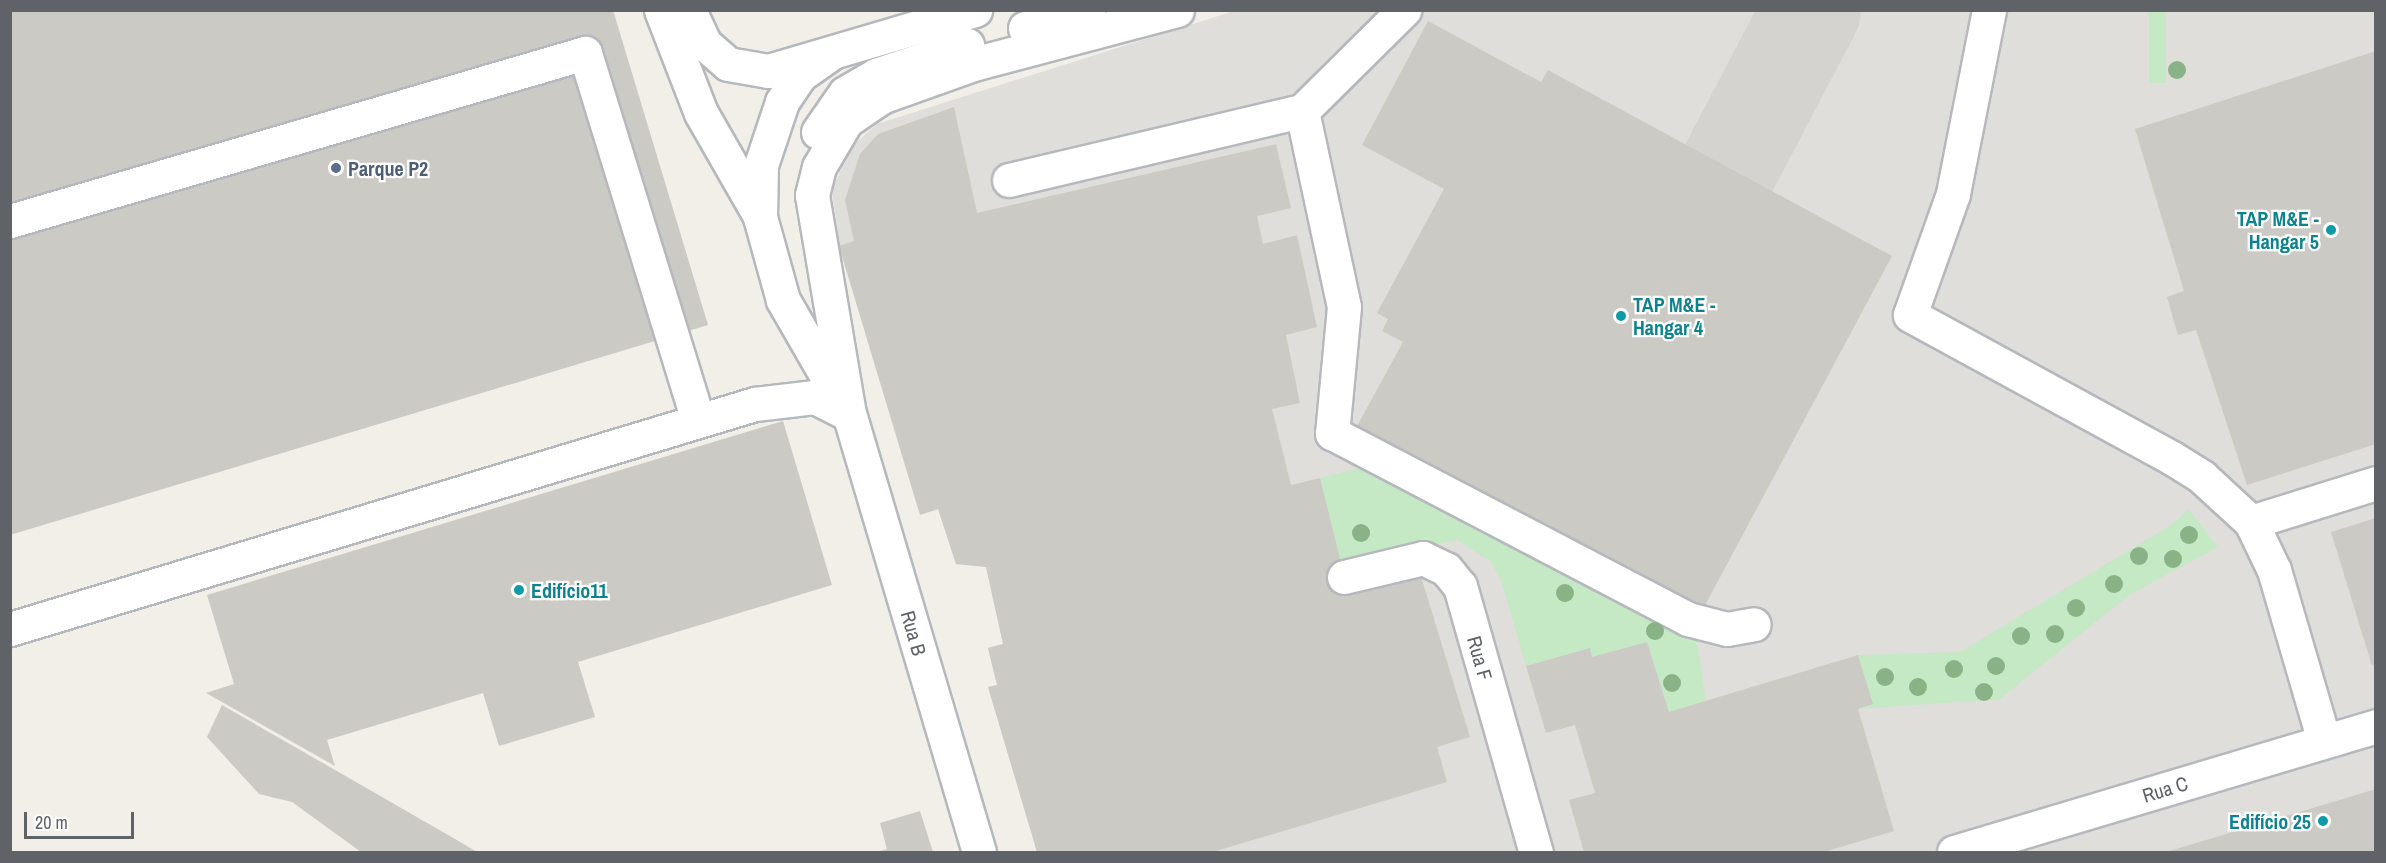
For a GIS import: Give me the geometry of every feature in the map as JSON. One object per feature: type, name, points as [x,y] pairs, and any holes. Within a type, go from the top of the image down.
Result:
[{"type":"street","points":[[661,10],[702,113],[760,217],[783,300],[849,414]]},
{"type":"street","points":[[689,10],[705,44],[737,66],[768,71],[975,10]]},
{"type":"street","points":[[849,414],[812,195],[809,159],[815,136],[845,93],[910,61],[1088,10]]},
{"type":"street","points":[[812,195],[831,141],[846,121],[881,98],[973,64],[1177,10]]},
{"type":"street","points":[[1009,180],[1302,111],[1404,10]]},
{"type":"street","points":[[1989,10],[1953,194],[1910,315],[2172,458],[2202,477],[2251,522],[2274,570],[2324,741]]},
{"type":"street","points":[[10,221],[585,53],[698,420]]},
{"type":"street","points":[[760,217],[761,165],[782,102],[800,75],[830,54]]},
{"type":"street","points":[[1302,111],[1344,307],[1332,433],[1701,625],[1727,629],[1754,624]]},
{"type":"street","points":[[10,629],[698,420],[787,397],[830,401],[849,414]]},
{"type":"street","name":"Rua B","points":[[849,414],[979,852]]},
{"type":"street","points":[[2251,522],[2376,483]]},
{"type":"street","name":"Rua F","points":[[1344,577],[1424,558],[1446,569],[1460,586],[1536,852]]},
{"type":"street","name":"Rua C","points":[[1968,850],[2376,726]]},
{"type":"shaded area","points":[[1234,11],[2375,11],[2375,852],[1037,852],[988,687],[997,685],[988,648],[1003,644],[986,567],[956,564],[938,509],[920,515],[839,246],[832,190],[852,146],[877,124]]},
{"type":"green space","points":[[2149,11],[2166,11],[2166,83],[2149,83]]},
{"type":"green space","points":[[1388,461],[1696,636],[1706,701],[1669,712],[1647,642],[1592,657],[1589,648],[1526,666],[1502,583],[1490,561],[1457,540],[1341,565],[1320,478]]},
{"type":"green space","points":[[2189,509],[2218,547],[2129,595],[2000,699],[1858,709],[1872,704],[1858,655],[1960,652],[2171,525]]},
{"type":"building","name":"Parque P2","points":[[10,10],[613,10],[708,325],[10,535]]},
{"type":"building","name":"TAP M&E - Hangar 4","points":[[1428,21],[1541,82],[1548,70],[1892,256],[1702,611],[1357,426],[1403,342],[1382,331],[1388,319],[1377,313],[1444,189],[1362,145]]},
{"type":"building","points":[[2376,51],[2376,444],[2247,485],[2196,330],[2178,335],[2167,297],[2184,291],[2135,129]]},
{"type":"building","points":[[954,107],[977,213],[1276,144],[1291,208],[1257,216],[1263,244],[1297,235],[1317,327],[1286,335],[1300,403],[1272,409],[1291,485],[1320,478],[1349,595],[1420,573],[1470,737],[1437,747],[1447,782],[1213,852],[1037,852],[988,687],[997,685],[988,648],[1003,644],[986,567],[956,564],[938,509],[920,515],[839,246],[854,241],[845,200],[860,154],[878,134]]},
{"type":"building","name":"Edifício11","points":[[783,421],[832,585],[578,662],[595,717],[499,746],[483,693],[327,740],[335,766],[206,693],[234,684],[207,595]]},
{"type":"building","points":[[2376,518],[2376,664],[2372,666],[2331,532]]},
{"type":"building","points":[[1647,642],[1669,712],[1858,655],[1873,704],[1858,709],[1894,831],[1824,852],[1584,852],[1569,800],[1595,793],[1575,725],[1546,733],[1526,666],[1590,648],[1592,657]]},
{"type":"building","points":[[222,705],[477,852],[361,852],[292,802],[259,794],[207,737]]},
{"type":"building","name":"Edifício 25","points":[[2376,789],[2376,852],[2166,852]]},
{"type":"building","points":[[920,811],[933,852],[877,852],[887,849],[880,823]]},
{"type":"taxiway","points":[[1728,168],[1811,10]]},
{"type":"place","name":"Parque P2","points":[[336,168]]},
{"type":"place","name":"TAP M&E - Hangar 5","points":[[2331,230]]},
{"type":"place","name":"TAP M&E - Hangar 4","points":[[1621,316]]},
{"type":"place","name":"Edifício11","points":[[519,590]]},
{"type":"place","name":"Edifício 25","points":[[2323,821]]}]
